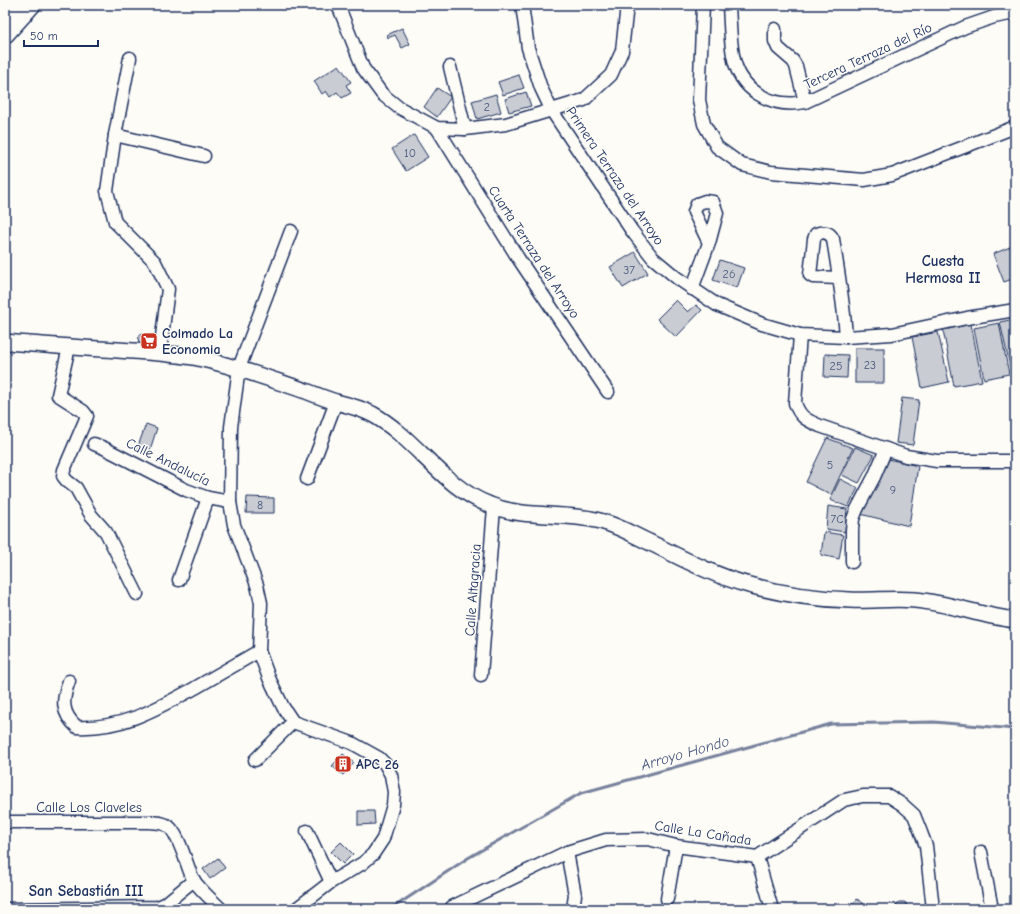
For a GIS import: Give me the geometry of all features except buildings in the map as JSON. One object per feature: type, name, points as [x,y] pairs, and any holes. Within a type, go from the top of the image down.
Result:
[{"type":"main road","points":[[5,16],[14,5]]},
{"type":"main road","points":[[5,36],[33,5]]},
{"type":"main road","points":[[5,342],[160,352],[196,358],[239,368],[336,402],[355,407],[381,420],[414,447],[444,476],[465,493],[494,507],[511,512],[597,520],[623,530],[696,566],[725,578],[772,590],[811,597],[848,600],[910,599],[1015,620]]},
{"type":"street","name":"Primera Terraza del Arroyo","points":[[338,5],[363,68],[382,94],[398,107],[437,128],[465,129],[506,124],[552,111]]},
{"type":"street","name":"Primera Terraza del Arroyo","points":[[522,5],[522,14],[528,48],[541,88],[552,111],[632,231],[653,258],[692,289],[717,305],[762,324],[800,335],[846,337],[892,334],[967,318],[1015,310]]},
{"type":"street","points":[[552,111],[584,100],[611,75],[622,51],[627,5]]},
{"type":"street","points":[[703,5],[699,100],[704,124],[717,147],[742,165],[771,172],[864,180],[892,175],[1015,127]]},
{"type":"street","name":"Tercera Terraza del Río","points":[[729,5],[733,55],[740,77],[755,93],[774,102],[797,103],[805,102],[965,27],[994,17],[1015,13]]},
{"type":"street","points":[[775,29],[778,48],[793,60],[796,66],[805,102]]},
{"type":"street","points":[[130,58],[106,191],[115,222],[155,262],[168,288],[160,352]]},
{"type":"street","points":[[450,67],[465,129]]},
{"type":"street","name":"Cuarta Terraza del Arroyo","points":[[437,128],[518,258],[608,392]]},
{"type":"street","points":[[115,135],[204,156]]},
{"type":"street","points":[[291,231],[239,368],[231,427],[230,502],[234,529],[257,585],[261,603],[260,651],[269,678],[283,707],[293,722],[352,743],[374,754],[385,764],[393,780],[394,800],[384,839],[379,847],[368,859],[331,882],[296,909]]},
{"type":"street","points":[[692,289],[709,243]]},
{"type":"street","points":[[839,278],[846,337]]},
{"type":"street","points":[[800,335],[795,403],[798,412],[808,420],[820,426],[906,456],[937,461],[1015,461]]},
{"type":"street","points":[[69,347],[58,395],[83,411],[87,416],[64,470],[63,476],[66,481],[76,488],[91,516],[106,532],[137,594]]},
{"type":"street","points":[[307,479],[336,402]]},
{"type":"street","name":"Calle Andalucía","points":[[94,444],[186,490],[208,498],[230,502]]},
{"type":"street","points":[[852,562],[852,530],[856,509],[874,477],[886,449]]},
{"type":"street","points":[[179,580],[208,498]]},
{"type":"street","name":"Calle Altagracia","points":[[481,675],[494,507]]},
{"type":"street","points":[[69,681],[64,696],[68,720],[77,727],[92,728],[133,719],[157,709],[260,651]]},
{"type":"street","points":[[255,760],[293,722]]},
{"type":"street","name":"Calle La Cañada","points":[[452,907],[567,852],[606,840],[648,839],[676,846],[757,857],[844,800],[863,796],[889,796],[903,805],[914,815],[920,830],[926,846],[933,909]]},
{"type":"street","name":"Calle Los Claveles","points":[[5,822],[162,823],[168,825],[172,829],[194,880]]},
{"type":"street","points":[[307,831],[331,882]]},
{"type":"street","points":[[667,898],[676,846]]},
{"type":"street","points":[[567,852],[575,895],[573,909]]},
{"type":"street","points":[[981,852],[992,909]]},
{"type":"street","points":[[757,857],[772,909]]},
{"type":"street","points":[[5,909],[158,907],[165,904],[194,880],[221,909]]},
{"type":"waterway","name":"Arroyo Hondo","points":[[391,909],[468,858],[581,793],[831,724],[934,722],[1015,729]]},
{"type":"place","name":"Colmado La Economia","points":[[149,341]]},
{"type":"place","name":"APC 26","points":[[343,764]]},
{"type":"district","name":"Cuesta Hermosa II","points":[[943,270]]},
{"type":"district","name":"San Sebastián III","points":[[86,891]]}]
